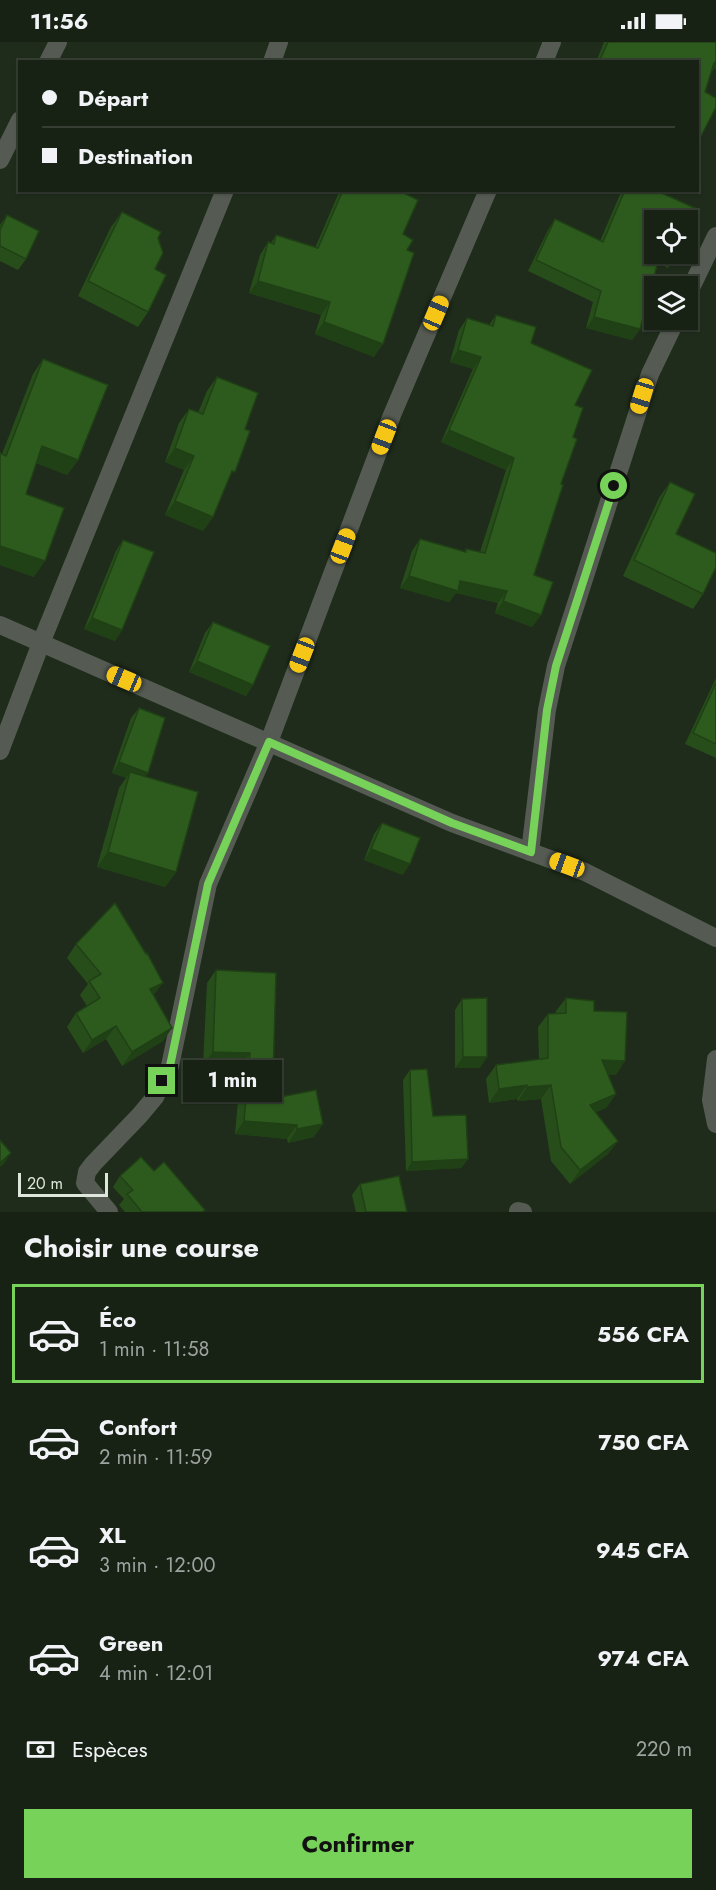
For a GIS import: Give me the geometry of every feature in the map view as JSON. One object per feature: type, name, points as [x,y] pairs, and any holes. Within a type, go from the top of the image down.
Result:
[{"type":"street","points":[[49,60],[58,42]]},
{"type":"street","points":[[273,60],[279,42]]},
{"type":"street","points":[[545,60],[552,42]]},
{"type":"street","points":[[0,159],[18,124]]},
{"type":"street","points":[[0,751],[41,643],[224,192]]},
{"type":"street","points":[[109,1212],[85,1184],[87,1172],[147,1106],[170,1066],[208,884],[269,742],[392,415],[488,192]]},
{"type":"street","points":[[697,276],[716,236]]},
{"type":"street","points":[[531,852],[547,710],[556,666],[650,374],[671,330]]},
{"type":"street","points":[[0,625],[452,823],[585,872],[716,938]]},
{"type":"street","points":[[716,1059],[711,1100],[716,1124]]},
{"type":"building","points":[[608,42],[716,42],[716,61],[705,92],[716,98],[716,107],[699,140],[699,60],[600,60]]},
{"type":"building","points":[[342,192],[402,192],[418,200],[403,234],[413,240],[407,250],[414,253],[383,344],[324,322],[330,302],[258,281],[268,242],[274,244],[276,235],[318,248]]},
{"type":"building","points":[[624,192],[659,192],[697,209],[644,210],[644,264],[657,264],[654,276],[644,276],[644,314],[640,329],[594,317],[601,291],[536,260],[555,219],[603,242]]},
{"type":"building","points":[[122,212],[161,232],[158,238],[163,253],[155,269],[166,275],[148,312],[88,281]]},
{"type":"building","points":[[7,215],[39,231],[26,259],[0,246],[0,230]]},
{"type":"building","points":[[496,315],[536,327],[531,343],[592,370],[575,405],[583,408],[573,437],[577,439],[534,575],[553,582],[541,615],[503,601],[507,591],[460,581],[458,591],[409,576],[420,539],[466,552],[466,549],[485,553],[514,458],[449,430],[481,357],[458,350],[467,318],[493,326]]},
{"type":"building","points":[[43,359],[108,385],[78,460],[42,446],[26,494],[64,508],[45,561],[0,546],[0,453],[6,456]]},
{"type":"building","points":[[217,377],[258,393],[245,429],[250,431],[235,472],[232,471],[213,517],[175,501],[194,456],[175,448],[189,409],[203,414]]},
{"type":"building","points":[[670,482],[695,494],[676,534],[716,553],[716,567],[703,594],[634,560]]},
{"type":"building","points":[[123,540],[154,552],[122,630],[92,618]]},
{"type":"building","points":[[213,622],[270,646],[253,685],[197,661]]},
{"type":"building","points":[[716,683],[716,744],[693,733]]},
{"type":"building","points":[[139,708],[165,718],[148,773],[119,762]]},
{"type":"building","points":[[130,772],[198,792],[176,872],[108,852]]},
{"type":"building","points":[[382,823],[420,838],[410,864],[371,849]]},
{"type":"building","points":[[115,903],[163,983],[150,989],[172,1028],[132,1052],[116,1026],[92,1040],[76,1013],[100,998],[89,981],[101,974],[76,944]]},
{"type":"building","points":[[216,970],[276,973],[273,1077],[282,1078],[280,1097],[316,1090],[323,1124],[297,1129],[297,1125],[244,1121],[250,1053],[213,1052]]},
{"type":"building","points":[[487,998],[487,1057],[463,1057],[462,999]]},
{"type":"building","points":[[566,998],[594,1001],[594,1011],[627,1012],[625,1061],[602,1060],[616,1094],[590,1105],[618,1141],[580,1170],[561,1147],[551,1085],[527,1087],[527,1085],[499,1089],[496,1065],[548,1058],[548,1014],[566,1013]]},
{"type":"building","points":[[427,1069],[433,1116],[466,1115],[468,1159],[412,1162],[410,1070]]},
{"type":"building","points":[[0,1140],[11,1153],[0,1163]]},
{"type":"building","points":[[141,1157],[154,1171],[164,1162],[205,1210],[202,1212],[142,1212],[127,1194],[133,1190],[120,1176]]},
{"type":"building","points":[[399,1176],[407,1212],[366,1212],[360,1184]]},
{"type":"route","points":[[162,1081],[170,1066],[208,884],[269,742],[452,823],[531,852],[547,710],[556,666],[614,486]]}]
